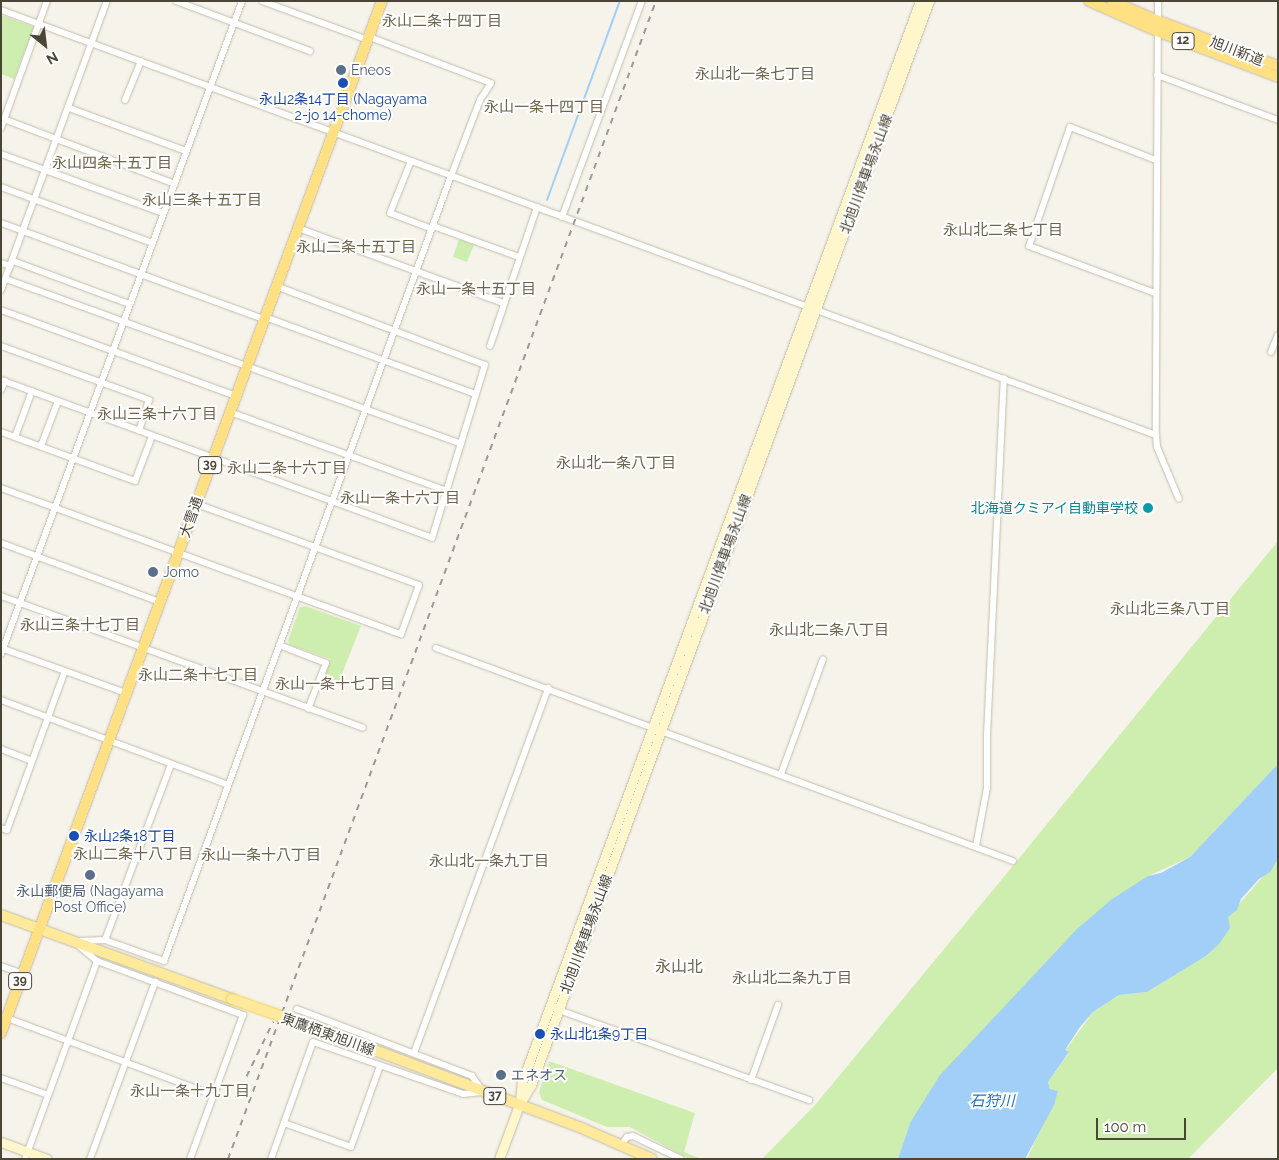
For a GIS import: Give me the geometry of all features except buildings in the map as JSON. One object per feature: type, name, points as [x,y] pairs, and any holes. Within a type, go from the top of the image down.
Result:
[{"type":"highway","name":"大雪通","points":[[1,1033],[382,1]]},
{"type":"highway","name":"旭川新道","points":[[1089,1],[1156,26],[1278,77]]},
{"type":"highway","name":"旭川新道","points":[[1112,1],[1156,26],[1278,66]]},
{"type":"main road","name":"北旭川停車場永山線","points":[[811,309],[920,1]]},
{"type":"main road","name":"北旭川停車場永山線","points":[[499,1159],[519,1105],[531,1085],[554,1008],[656,728],[811,309],[929,1]]},
{"type":"main road","name":"東鷹栖東旭川線","points":[[1,915],[337,1036],[519,1105],[621,1145],[640,1156],[652,1159]]},
{"type":"main road","points":[[1,1142],[26,1155],[47,1159]]},
{"type":"street","points":[[1,128],[3,118],[48,1]]},
{"type":"street","points":[[1,290],[107,1]]},
{"type":"street","points":[[176,1],[310,51]]},
{"type":"street","points":[[126,694],[2,650],[242,1]]},
{"type":"street","points":[[74,942],[105,940],[164,961],[451,176],[480,100],[491,83],[262,1]]},
{"type":"street","points":[[562,217],[642,1]]},
{"type":"street","points":[[1158,1],[1156,26],[1156,434],[1157,447],[1179,499]]},
{"type":"street","points":[[1,10],[811,309],[1156,434]]},
{"type":"street","points":[[125,100],[141,61]]},
{"type":"street","points":[[1157,75],[1278,120]]},
{"type":"street","points":[[69,108],[186,151]]},
{"type":"street","points":[[3,118],[175,184]]},
{"type":"street","points":[[1155,293],[1029,246],[1070,127],[1156,160]]},
{"type":"street","points":[[1,154],[163,213]]},
{"type":"street","points":[[411,161],[390,213],[519,256]]},
{"type":"street","points":[[1,187],[152,243]]},
{"type":"street","points":[[490,346],[537,207]]},
{"type":"street","points":[[1,223],[475,394]]},
{"type":"street","points":[[298,228],[503,303]]},
{"type":"street","points":[[1,263],[12,264],[129,304]]},
{"type":"street","points":[[6,279],[460,444]]},
{"type":"street","points":[[1,390],[3,380],[432,538],[485,365],[276,286]]},
{"type":"street","points":[[1,310],[236,396]]},
{"type":"street","points":[[1271,352],[1278,335]]},
{"type":"street","points":[[1,346],[149,400],[139,430]]},
{"type":"street","points":[[976,846],[987,788],[987,735],[1004,378]]},
{"type":"street","points":[[15,437],[32,391]]},
{"type":"street","points":[[41,446],[58,400]]},
{"type":"street","points":[[230,412],[447,491]]},
{"type":"street","points":[[1,432],[136,482],[152,436]]},
{"type":"street","points":[[1,488],[401,634],[419,585],[315,549],[196,504]]},
{"type":"street","points":[[1,544],[160,602]]},
{"type":"street","points":[[1,596],[363,728]]},
{"type":"street","points":[[279,645],[326,663],[308,709]]},
{"type":"street","points":[[436,648],[1013,861]]},
{"type":"street","points":[[781,774],[822,659]]},
{"type":"street","points":[[1,828],[7,830],[65,671]]},
{"type":"street","points":[[414,1053],[548,688]]},
{"type":"street","points":[[1,700],[228,785]]},
{"type":"street","points":[[1,749],[32,761]]},
{"type":"street","points":[[105,940],[171,764]]},
{"type":"street","points":[[74,942],[97,961],[242,1015],[190,1159]]},
{"type":"street","points":[[26,1155],[97,961]]},
{"type":"street","points":[[1,966],[23,974]]},
{"type":"street","points":[[90,1159],[155,982]]},
{"type":"street","points":[[751,1080],[778,1005]]},
{"type":"street","points":[[554,1008],[809,1100]]},
{"type":"street","points":[[297,1009],[472,1076],[484,1092]]},
{"type":"street","points":[[6,1018],[213,1095]]},
{"type":"street","points":[[271,1159],[313,1042],[463,1094],[484,1092]]},
{"type":"street","points":[[284,1123],[351,1147],[380,1066]]},
{"type":"street","points":[[1,1078],[48,1095]]},
{"type":"street","points":[[621,1145],[627,1137],[633,1136],[682,1159]]},
{"type":"green space","points":[[1,15],[34,27],[14,79],[1,74]]},
{"type":"green space","points":[[459,239],[474,245],[467,262],[453,257]]},
{"type":"green space","points":[[1278,541],[1278,764],[1190,857],[1148,876],[910,1123],[898,1159],[762,1159],[815,1105]]},
{"type":"green space","points":[[305,606],[361,626],[338,684],[323,678],[330,659],[290,645],[288,641],[300,607]]},
{"type":"green space","points":[[1278,859],[1278,1068],[1188,1159],[1027,1159],[1057,1091],[1050,1089],[1048,1082],[1069,1053],[1065,1051],[1093,1012],[1119,995],[1147,992],[1206,956],[1228,917]]},
{"type":"green space","points":[[549,1061],[695,1113],[684,1152],[701,1159],[689,1159],[630,1127],[607,1127],[542,1100],[539,1092]]},
{"type":"water","name":"石狩川","points":[[1278,764],[1278,859],[1270,872],[1259,879],[1241,899],[1237,910],[1228,917],[1230,928],[1219,944],[1206,956],[1147,992],[1119,995],[1093,1012],[1080,1027],[1065,1050],[1069,1052],[1048,1082],[1050,1089],[1058,1091],[1054,1105],[1025,1159],[898,1159],[910,1123],[940,1075],[1077,929],[1112,899],[1148,876],[1161,873],[1190,857]]},
{"type":"waterway","points":[[547,200],[620,1]]},
{"type":"railway","points":[[228,1159],[656,1]]},
{"type":"railway","points":[[236,1098],[273,1022]]},
{"type":"place","name":"Eneos","points":[[341,70]]},
{"type":"place","name":"永山2条14丁目 (Nagayama 2-jo 14-chome)","points":[[343,83]]},
{"type":"place","name":"北海道クミアイ自動車学校","points":[[1148,508]]},
{"type":"place","name":"Jomo","points":[[153,572]]},
{"type":"place","name":"永山2条18丁目","points":[[74,836]]},
{"type":"place","name":"永山郵便局 (Nagayama Post Office)","points":[[90,875]]},
{"type":"place","name":"永山北1条9丁目","points":[[540,1034]]},
{"type":"place","name":"エネオス","points":[[501,1075]]},
{"type":"district","name":"永山二条十四丁目","points":[[442,22]]},
{"type":"district","name":"永山北一条七丁目","points":[[755,75]]},
{"type":"district","name":"永山一条十四丁目","points":[[544,108]]},
{"type":"district","name":"永山四条十五丁目","points":[[112,164]]},
{"type":"district","name":"永山三条十五丁目","points":[[202,201]]},
{"type":"district","name":"永山北二条七丁目","points":[[1003,231]]},
{"type":"district","name":"永山二条十五丁目","points":[[356,248]]},
{"type":"district","name":"永山一条十五丁目","points":[[476,290]]},
{"type":"district","name":"永山三条十六丁目","points":[[157,415]]},
{"type":"district","name":"永山北一条八丁目","points":[[616,464]]},
{"type":"district","name":"永山二条十六丁目","points":[[287,469]]},
{"type":"district","name":"永山一条十六丁目","points":[[400,499]]},
{"type":"district","name":"永山北三条八丁目","points":[[1170,610]]},
{"type":"district","name":"永山三条十七丁目","points":[[80,626]]},
{"type":"district","name":"永山北二条八丁目","points":[[829,631]]},
{"type":"district","name":"永山二条十七丁目","points":[[198,676]]},
{"type":"district","name":"永山一条十七丁目","points":[[335,685]]},
{"type":"district","name":"永山二条十八丁目","points":[[133,855]]},
{"type":"district","name":"永山一条十八丁目","points":[[261,856]]},
{"type":"district","name":"永山北一条九丁目","points":[[489,862]]},
{"type":"district","name":"永山北","points":[[679,967]]},
{"type":"district","name":"永山北二条九丁目","points":[[792,979]]},
{"type":"district","name":"永山一条十九丁目","points":[[190,1092]]}]
